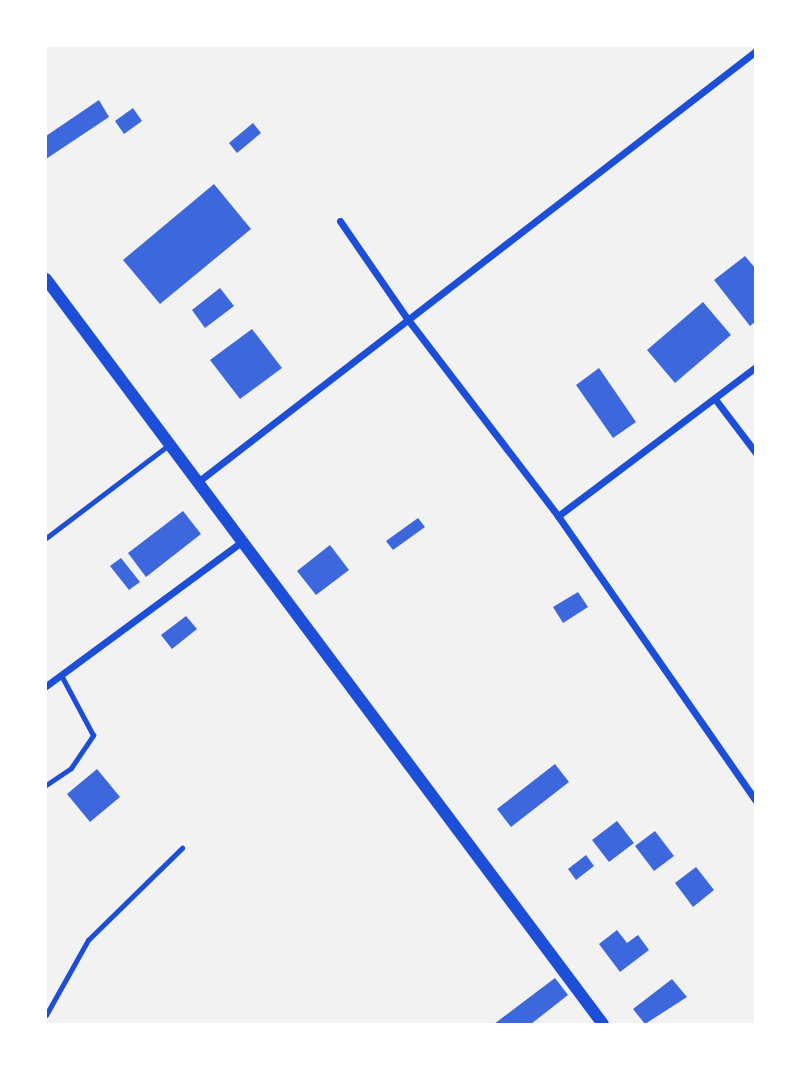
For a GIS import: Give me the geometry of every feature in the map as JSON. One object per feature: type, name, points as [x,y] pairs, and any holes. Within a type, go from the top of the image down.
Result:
[{"type":"street","points":[[199,481],[406,317],[755,51]]},
{"type":"street","points":[[340,221],[406,317],[558,516],[755,801]]},
{"type":"street","points":[[46,279],[603,1024]]},
{"type":"street","points":[[558,516],[755,367]]},
{"type":"street","points":[[715,399],[755,453]]},
{"type":"street","points":[[46,686],[244,541]]},
{"type":"lane","points":[[46,538],[170,444]]},
{"type":"lane","points":[[46,785],[71,768],[93,735],[61,675]]},
{"type":"lane","points":[[46,1015],[88,940],[182,848]]},
{"type":"building","points":[[99,100],[109,117],[46,159],[46,136]]},
{"type":"building","points":[[133,108],[142,121],[124,134],[115,121]]},
{"type":"building","points":[[253,123],[261,133],[237,153],[229,143]]},
{"type":"building","points":[[214,184],[251,229],[160,304],[123,260]]},
{"type":"building","points":[[745,256],[756,269],[756,321],[750,326],[714,280]]},
{"type":"building","points":[[220,288],[234,306],[205,328],[192,310]]},
{"type":"building","points":[[703,302],[731,335],[675,383],[647,350]]},
{"type":"building","points":[[252,329],[282,368],[240,399],[210,360]]},
{"type":"building","points":[[599,368],[636,422],[613,438],[576,385]]},
{"type":"building","points":[[183,511],[201,534],[146,577],[128,553]]},
{"type":"building","points":[[418,518],[425,527],[393,550],[386,541]]},
{"type":"building","points":[[330,545],[349,570],[316,595],[297,571]]},
{"type":"building","points":[[121,558],[140,582],[129,590],[110,566]]},
{"type":"building","points":[[578,592],[588,607],[563,623],[553,607]]},
{"type":"building","points":[[186,616],[197,629],[172,649],[161,635]]},
{"type":"building","points":[[555,764],[569,782],[511,827],[497,809]]},
{"type":"building","points":[[97,769],[120,797],[90,822],[67,794]]},
{"type":"building","points":[[617,821],[634,843],[609,862],[592,840]]},
{"type":"building","points":[[655,831],[674,856],[654,871],[635,846]]},
{"type":"building","points":[[586,855],[594,866],[576,880],[568,869]]},
{"type":"building","points":[[696,867],[714,890],[693,907],[675,883]]},
{"type":"building","points":[[617,930],[627,943],[638,935],[649,950],[620,972],[599,944]]},
{"type":"building","points":[[555,978],[568,995],[531,1024],[494,1024]]},
{"type":"building","points":[[672,979],[687,997],[645,1024],[633,1009]]}]
